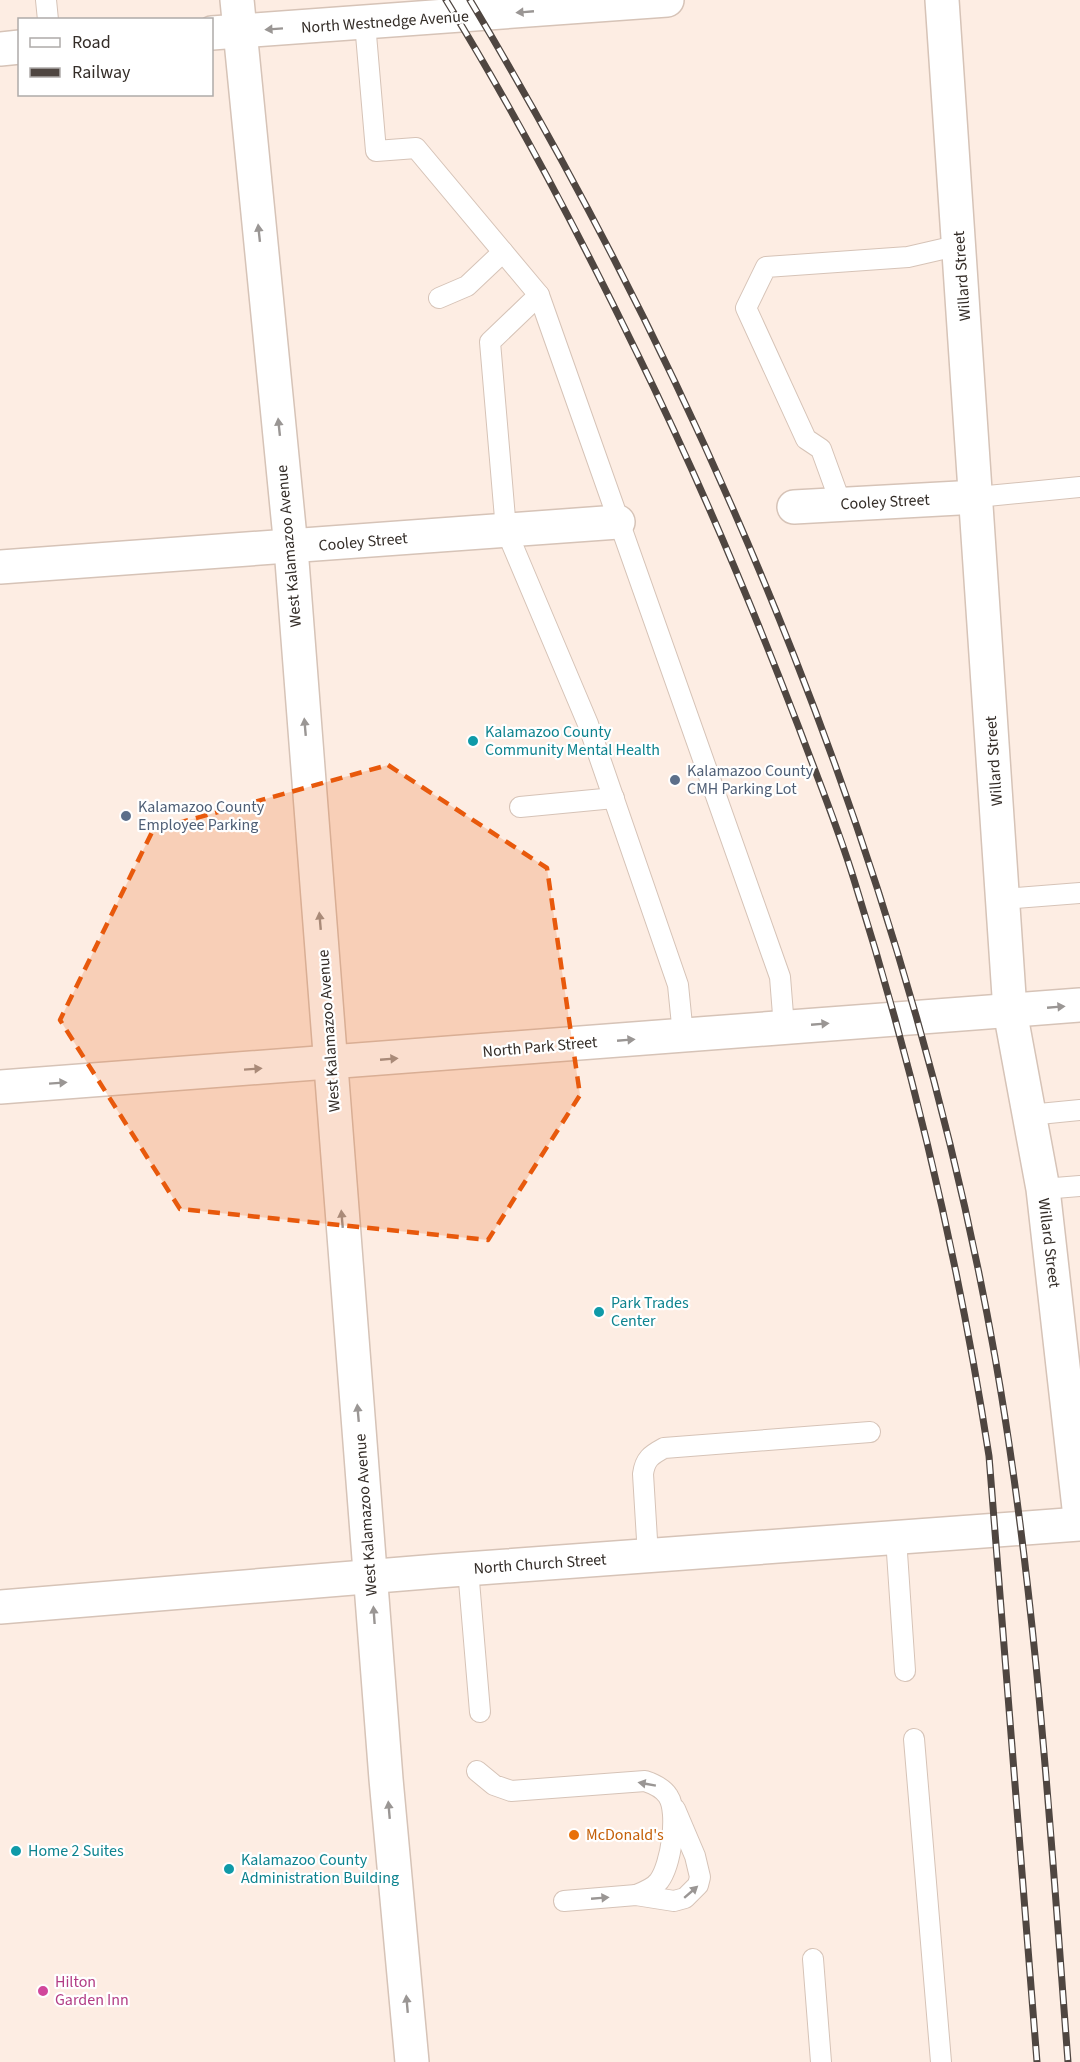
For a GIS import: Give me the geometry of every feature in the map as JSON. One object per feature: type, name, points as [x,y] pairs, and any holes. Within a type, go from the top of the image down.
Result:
[{"type":"main road","points":[[215,0],[229,22]]},
{"type":"main road","name":"North Westnedge Avenue","points":[[229,22],[365,23],[667,0]]},
{"type":"main road","name":"Willard Street","points":[[942,0],[1010,1011],[1043,1189],[1080,1517]]},
{"type":"main road","name":"West Kalamazoo Avenue","points":[[229,22],[291,548],[370,1576],[412,2062]]},
{"type":"main road","points":[[0,48],[18,47]]},
{"type":"main road","name":"Cooley Street","points":[[794,507],[977,497]]},
{"type":"main road","name":"Cooley Street","points":[[0,567],[291,548],[618,522]]},
{"type":"main road","name":"North Park Street","points":[[0,1087],[331,1064],[1080,1005]]},
{"type":"main road","name":"North Church Street","points":[[0,1607],[370,1576],[1080,1524]]},
{"type":"lane","points":[[46,0],[48,18]]},
{"type":"lane","points":[[365,23],[376,151],[416,148],[539,295],[780,977],[784,1027]]},
{"type":"lane","points":[[841,504],[821,449],[806,439],[746,308],[766,267],[908,258],[960,245]]},
{"type":"lane","points":[[439,298],[468,286],[503,252]]},
{"type":"lane","points":[[539,295],[490,342],[506,530],[588,724],[614,798],[678,985],[683,1035]]},
{"type":"lane","points":[[977,497],[1080,487]]},
{"type":"lane","points":[[520,807],[614,798]]},
{"type":"lane","points":[[1002,898],[1080,893]]},
{"type":"lane","points":[[1029,1114],[1080,1110]]},
{"type":"lane","points":[[1043,1189],[1080,1186]]},
{"type":"lane","points":[[648,1556],[643,1474],[644,1462],[651,1455],[664,1448],[870,1432]]},
{"type":"lane","points":[[896,1538],[905,1671]]},
{"type":"lane","points":[[468,1569],[480,1712]]},
{"type":"lane","points":[[914,1739],[941,2062]]},
{"type":"lane","points":[[477,1771],[494,1785],[511,1791],[645,1782],[656,1785],[669,1797],[695,1856],[698,1885],[692,1893],[674,1901],[636,1895],[564,1901]]},
{"type":"lane","points":[[636,1895],[658,1882],[667,1868],[674,1825],[669,1797]]},
{"type":"lane","points":[[813,1959],[821,2062]]},
{"type":"highlighted area","points":[[388,765],[547,868],[580,1095],[488,1240],[180,1209],[60,1020],[153,830]]},
{"type":"railway","points":[[446,0],[522,130],[569,218],[637,353],[702,492],[821,785],[849,863],[897,1025],[949,1239],[989,1456],[1037,2062]]},
{"type":"railway","points":[[470,0],[560,158],[645,320],[723,486],[794,655],[857,827],[912,1002],[958,1178],[995,1357],[1009,1445],[1040,1708],[1068,2062]]},
{"type":"place","name":"Kalamazoo County Community Mental Health","points":[[473,741]]},
{"type":"place","name":"Kalamazoo County CMH Parking Lot","points":[[675,780]]},
{"type":"place","name":"Kalamazoo County Employee Parking","points":[[126,816]]},
{"type":"place","name":"Park Trades Center","points":[[599,1312]]},
{"type":"place","name":"McDonald's","points":[[574,1835]]},
{"type":"place","name":"Home 2 Suites","points":[[16,1851]]},
{"type":"place","name":"Kalamazoo County Administration Building","points":[[229,1869]]},
{"type":"place","name":"Hilton Garden Inn","points":[[43,1991]]}]
